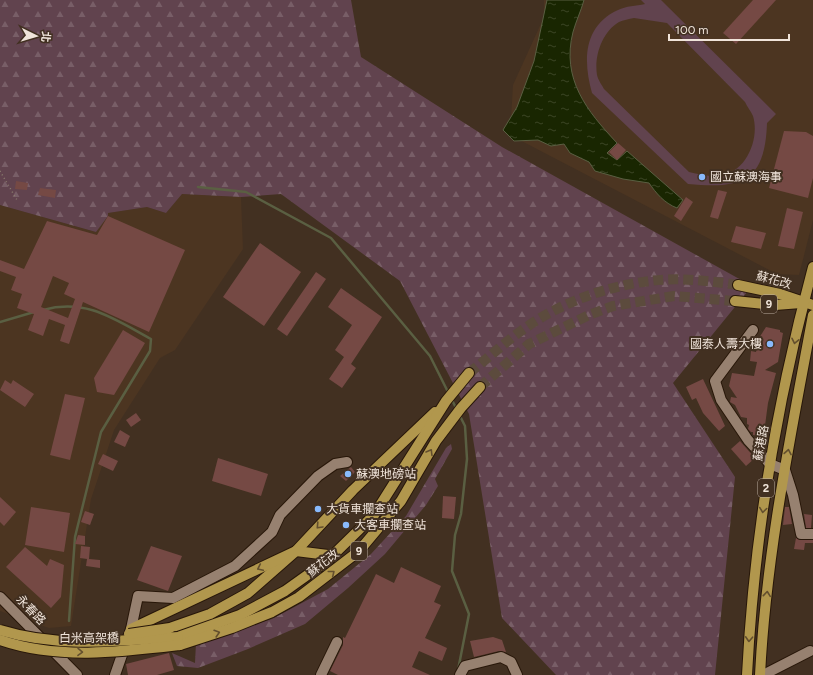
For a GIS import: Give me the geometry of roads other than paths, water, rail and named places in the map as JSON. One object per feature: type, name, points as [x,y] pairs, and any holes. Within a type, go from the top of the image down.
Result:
[{"type":"main road","name":"蘇港路","points":[[747,675],[752,593],[770,464],[808,304],[813,267]]},
{"type":"main road","name":"蘇花改","points":[[738,285],[780,294],[808,304]]},
{"type":"main road","name":"蘇花改","points":[[734,301],[775,305],[808,304]]},
{"type":"main road","name":"2","points":[[761,675],[762,637],[770,562],[813,314]]},
{"type":"main road","name":"蘇花改","points":[[179,641],[240,615],[285,591],[327,561],[349,541],[374,515],[446,401],[469,373]]},
{"type":"main road","name":"蘇花改","points":[[179,641],[232,628],[286,604],[299,597],[359,551],[401,501],[436,441],[480,386]]},
{"type":"main road","points":[[1,631],[43,635],[110,636],[170,628],[210,614],[248,592],[296,551],[353,490],[446,401]]},
{"type":"main road","points":[[240,615],[288,586],[328,555],[356,528],[386,492],[429,423],[446,401]]},
{"type":"main road","points":[[131,629],[296,551],[328,555]]},
{"type":"main road","name":"白米高架橋","points":[[1,631],[59,641],[179,641]]},
{"type":"street","points":[[753,330],[715,381],[721,400],[748,440],[770,464],[785,470],[793,495],[801,534],[813,534]]},
{"type":"street","points":[[115,675],[131,629],[138,596],[173,598],[235,566],[272,532],[280,515],[318,476],[335,464],[346,462]]},
{"type":"street","name":"永春路","points":[[0,597],[77,675]]},
{"type":"street","points":[[1,631],[36,633]]},
{"type":"street","points":[[321,675],[337,642]]},
{"type":"street","points":[[761,675],[810,651]]},
{"type":"street","points":[[460,675],[465,666],[501,657],[511,662],[517,675]]},
{"type":"water","points":[[547,0],[584,0],[573,32],[570,49],[571,65],[579,93],[596,119],[617,143],[607,153],[617,160],[627,151],[683,200],[677,208],[664,201],[649,183],[623,179],[595,171],[589,162],[570,153],[564,144],[551,146],[538,140],[514,141],[503,130],[517,107],[534,61]]},
{"type":"waterway","points":[[198,187],[246,192],[331,238],[430,356],[449,394]]},
{"type":"waterway","points":[[43,310],[58,307],[73,307],[99,312],[125,324],[151,339],[150,351],[101,432],[75,537],[69,621]]},
{"type":"waterway","points":[[0,322],[34,312]]},
{"type":"waterway","points":[[451,398],[457,410]]},
{"type":"waterway","points":[[458,670],[469,614],[452,571],[455,535],[461,514],[467,459],[465,426],[459,414]]},
{"type":"tunnel","points":[[469,373],[514,336],[535,321],[550,312],[599,292],[633,283],[672,279],[738,285]]},
{"type":"tunnel","points":[[480,387],[529,344],[589,315],[613,306],[674,296],[735,301]]},
{"type":"place","name":"國立蘇澳海事","points":[[702,177]]},
{"type":"place","name":"國泰人壽大樓","points":[[770,344]]},
{"type":"place","name":"蘇澳地磅站","points":[[348,474]]},
{"type":"place","name":"大貨車攔查站","points":[[318,509]]},
{"type":"place","name":"大客車攔查站","points":[[346,525]]}]
